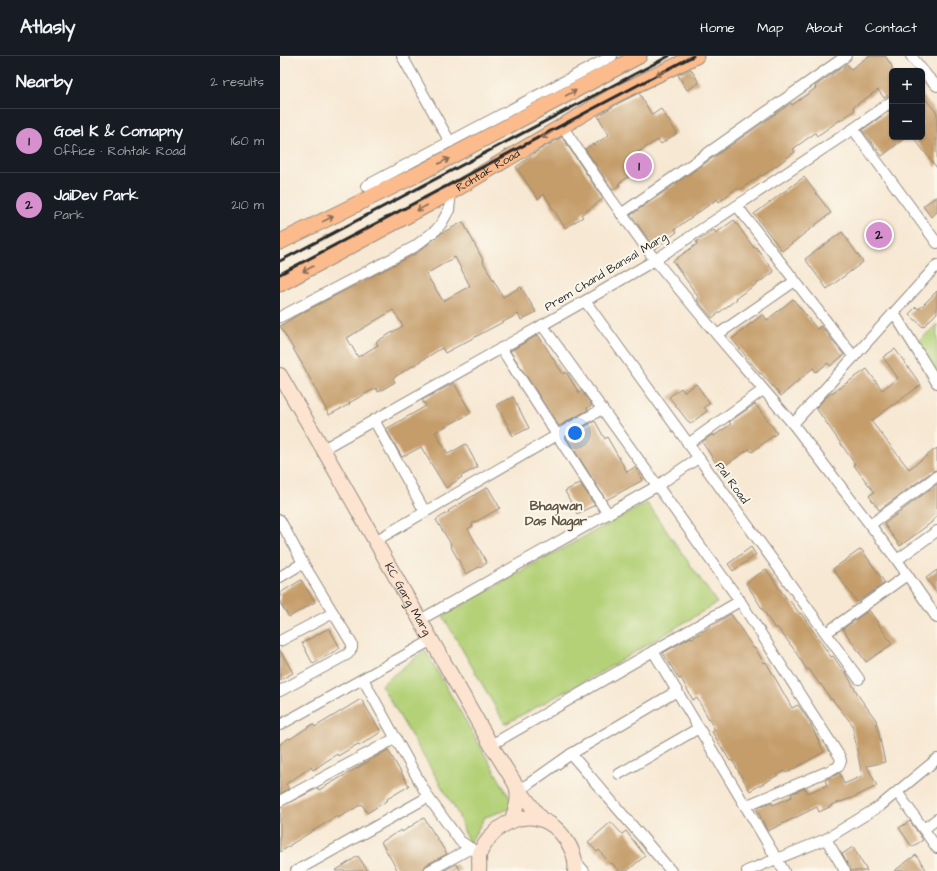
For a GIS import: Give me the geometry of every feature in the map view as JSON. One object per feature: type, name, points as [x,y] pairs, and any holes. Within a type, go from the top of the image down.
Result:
[{"type":"main road","points":[[280,242],[418,174],[597,65],[639,56]]},
{"type":"main road","name":"Rohtak Road","points":[[280,284],[451,192],[615,95],[696,56]]},
{"type":"street","points":[[402,56],[450,142]]},
{"type":"street","points":[[366,186],[612,56]]},
{"type":"street","points":[[622,214],[846,56]]},
{"type":"street","points":[[911,56],[918,68]]},
{"type":"street","points":[[925,79],[937,86]]},
{"type":"street","name":"Prem Chand Bansal Marg","points":[[323,449],[655,260],[853,129],[889,103]]},
{"type":"street","points":[[562,126],[655,260],[793,424],[897,560],[937,618]]},
{"type":"street","points":[[853,129],[937,243]]},
{"type":"street","points":[[280,317],[414,247],[436,230],[441,224],[449,210],[451,192]]},
{"type":"street","points":[[737,206],[854,357]]},
{"type":"street","points":[[793,424],[937,265]]},
{"type":"street","points":[[717,335],[795,281]]},
{"type":"street","name":"Pal Road","points":[[585,301],[860,679]]},
{"type":"street","points":[[894,313],[937,383]]},
{"type":"street","points":[[542,325],[740,602],[842,761],[838,767],[745,806]]},
{"type":"street","points":[[501,348],[608,514]]},
{"type":"street","name":"KC Garg Marg","points":[[280,375],[491,745],[541,819]]},
{"type":"street","points":[[688,444],[764,390]]},
{"type":"street","points":[[375,541],[602,409]]},
{"type":"street","points":[[374,420],[425,512]]},
{"type":"street","points":[[420,620],[657,486],[698,458]]},
{"type":"street","points":[[870,525],[937,476]]},
{"type":"street","points":[[280,520],[303,563],[352,644],[352,648],[348,654],[280,691]]},
{"type":"street","points":[[897,560],[937,531]]},
{"type":"street","points":[[280,577],[303,563]]},
{"type":"street","points":[[826,633],[907,575]]},
{"type":"street","points":[[491,745],[740,602]]},
{"type":"street","points":[[280,640],[332,612]]},
{"type":"street","points":[[280,725],[432,640]]},
{"type":"street","points":[[653,651],[784,871]]},
{"type":"street","points":[[363,679],[428,797],[460,841],[475,851],[480,871]]},
{"type":"street","points":[[511,821],[517,805],[518,787],[677,691]]},
{"type":"street","points":[[619,774],[699,728]]},
{"type":"street","points":[[280,801],[396,738]]},
{"type":"street","points":[[571,754],[671,871]]},
{"type":"street","points":[[747,871],[826,839],[880,806],[937,758]]},
{"type":"street","points":[[898,792],[937,848]]},
{"type":"street","points":[[296,871],[428,797]]},
{"type":"street","points":[[428,871],[475,851],[496,829],[519,818],[541,819],[558,830],[573,851],[579,868]]},
{"type":"street","points":[[924,830],[937,819]]},
{"type":"street","points":[[826,839],[845,871]]},
{"type":"green space","points":[[937,324],[937,383],[914,346]]},
{"type":"green space","points":[[647,503],[717,603],[603,671],[505,724],[443,616],[532,565]]},
{"type":"green space","points":[[425,650],[515,807],[485,817],[469,844],[458,814],[381,685]]},
{"type":"building","points":[[869,56],[885,56],[892,66],[892,68],[889,68],[889,94],[884,98],[878,90],[853,107],[855,110],[840,121],[817,136],[815,133],[793,149],[795,152],[762,176],[761,175],[739,190],[737,188],[719,202],[717,199],[675,229],[677,232],[655,249],[631,215],[791,103],[792,105],[816,88],[815,86],[847,64],[851,69]]},
{"type":"building","points":[[691,69],[699,83],[687,90],[678,75]]},
{"type":"building","points":[[639,93],[652,115],[661,109],[677,133],[661,144],[658,140],[638,152],[646,165],[618,184],[620,185],[613,190],[585,149],[609,135],[598,116]]},
{"type":"building","points":[[925,99],[937,113],[937,168],[915,140],[925,140]]},
{"type":"building","points":[[889,111],[889,140],[902,140],[882,156],[862,130]]},
{"type":"building","points":[[562,137],[603,199],[581,215],[583,217],[565,228],[544,194],[538,199],[516,167],[541,149]]},
{"type":"building","points":[[804,177],[831,213],[782,251],[754,214]]},
{"type":"building","points":[[937,196],[937,212],[931,217],[923,206]]},
{"type":"building","points":[[734,220],[754,248],[756,247],[774,272],[736,298],[737,299],[712,318],[697,300],[699,298],[673,261],[697,244],[696,242],[714,230],[716,233]]},
{"type":"building","points":[[463,222],[503,297],[521,287],[536,312],[521,320],[518,314],[445,353],[442,348],[393,378],[395,382],[378,392],[376,388],[329,415],[280,326],[298,315],[417,253],[442,233]],"holes":[[[455,257],[470,286],[443,301],[426,274]],[[393,310],[403,326],[376,342],[378,345],[358,357],[347,338]]]},
{"type":"building","points":[[842,232],[863,262],[827,289],[805,259]]},
{"type":"building","points":[[937,291],[937,313],[923,327],[909,314],[916,307],[919,309]]},
{"type":"building","points":[[793,299],[817,329],[821,326],[844,355],[830,366],[828,363],[816,372],[813,368],[781,396],[761,373],[760,374],[732,339],[763,314],[767,320]]},
{"type":"building","points":[[538,335],[563,374],[566,372],[579,393],[582,391],[592,405],[587,408],[588,410],[559,426],[510,351]]},
{"type":"building","points":[[895,349],[921,385],[871,421],[909,469],[937,448],[937,470],[933,471],[879,510],[869,496],[874,492],[853,464],[855,464],[816,408],[826,397],[867,369],[882,390],[898,378],[883,357]]},
{"type":"building","points":[[454,383],[471,413],[435,432],[448,454],[466,444],[478,467],[461,476],[462,477],[446,488],[421,447],[402,457],[386,429],[426,406],[422,400]]},
{"type":"building","points":[[696,384],[710,403],[704,407],[707,411],[690,424],[669,397],[681,388],[684,392]]},
{"type":"building","points":[[513,397],[529,428],[513,436],[497,405]]},
{"type":"building","points":[[755,404],[777,433],[752,452],[749,449],[720,469],[702,442],[713,434],[714,436],[731,424],[729,422]]},
{"type":"building","points":[[595,421],[605,439],[607,437],[627,472],[635,467],[643,480],[606,500],[566,437]]},
{"type":"building","points":[[580,483],[595,505],[577,514],[565,491]]},
{"type":"building","points":[[937,484],[937,517],[900,546],[884,524]]},
{"type":"building","points":[[488,487],[500,508],[472,524],[473,526],[468,529],[487,563],[466,574],[450,545],[451,544],[436,520]]},
{"type":"building","points":[[751,547],[756,555],[733,571],[728,564]]},
{"type":"building","points":[[861,549],[885,583],[857,602],[833,569]]},
{"type":"building","points":[[766,569],[788,601],[789,600],[800,614],[801,613],[831,657],[833,656],[844,672],[845,671],[860,698],[876,720],[885,762],[867,766],[877,786],[852,798],[831,805],[832,806],[819,812],[817,807],[768,831],[756,808],[771,802],[773,805],[792,797],[791,794],[805,788],[808,793],[827,785],[825,780],[840,773],[844,784],[862,776],[852,724],[832,699],[831,700],[809,669],[807,670],[777,627],[775,629],[746,583]]},
{"type":"building","points":[[937,570],[937,593],[926,578]]},
{"type":"building","points":[[301,580],[315,602],[289,617],[280,603],[280,593]]},
{"type":"building","points":[[869,610],[892,644],[866,662],[843,629]]},
{"type":"building","points":[[731,614],[764,663],[766,662],[792,708],[798,705],[809,721],[824,752],[786,773],[785,771],[750,791],[732,760],[730,761],[712,732],[715,730],[697,698],[693,700],[681,678],[679,679],[663,653],[691,637],[692,638]]},
{"type":"building","points":[[329,628],[340,648],[313,664],[302,643]]},
{"type":"building","points":[[280,650],[293,673],[280,680]]},
{"type":"building","points":[[361,699],[381,732],[359,746],[358,744],[338,756],[337,754],[313,770],[311,767],[286,784],[289,789],[280,794],[280,744],[313,724],[315,727]]},
{"type":"building","points":[[388,750],[409,786],[367,813],[362,804],[338,818],[337,816],[280,852],[280,807],[318,788],[319,790]]},
{"type":"building","points":[[424,818],[447,854],[426,865],[423,871],[398,871],[381,842],[401,830],[402,832]]},
{"type":"building","points":[[910,821],[923,840],[912,847],[899,828]]},
{"type":"building","points":[[611,822],[622,834],[626,831],[645,856],[627,871],[619,871],[612,863],[610,864],[599,850],[597,852],[588,842]]},
{"type":"building","points":[[853,847],[867,871],[851,871],[842,854]]},
{"type":"building","points":[[916,855],[927,871],[894,871]]},
{"type":"building","points":[[358,856],[368,871],[335,871]]},
{"type":"building","points":[[456,864],[461,871],[443,871]]},
{"type":"railway","points":[[280,261],[669,56]]},
{"type":"railway","points":[[280,274],[693,56]]},
{"type":"place","name":"Goel K & Comapny","points":[[639,166]]},
{"type":"place","name":"JaiDev Park","points":[[879,235]]},
{"type":"district","name":"Bhagwan Das Nagar","points":[[556,514]]}]
